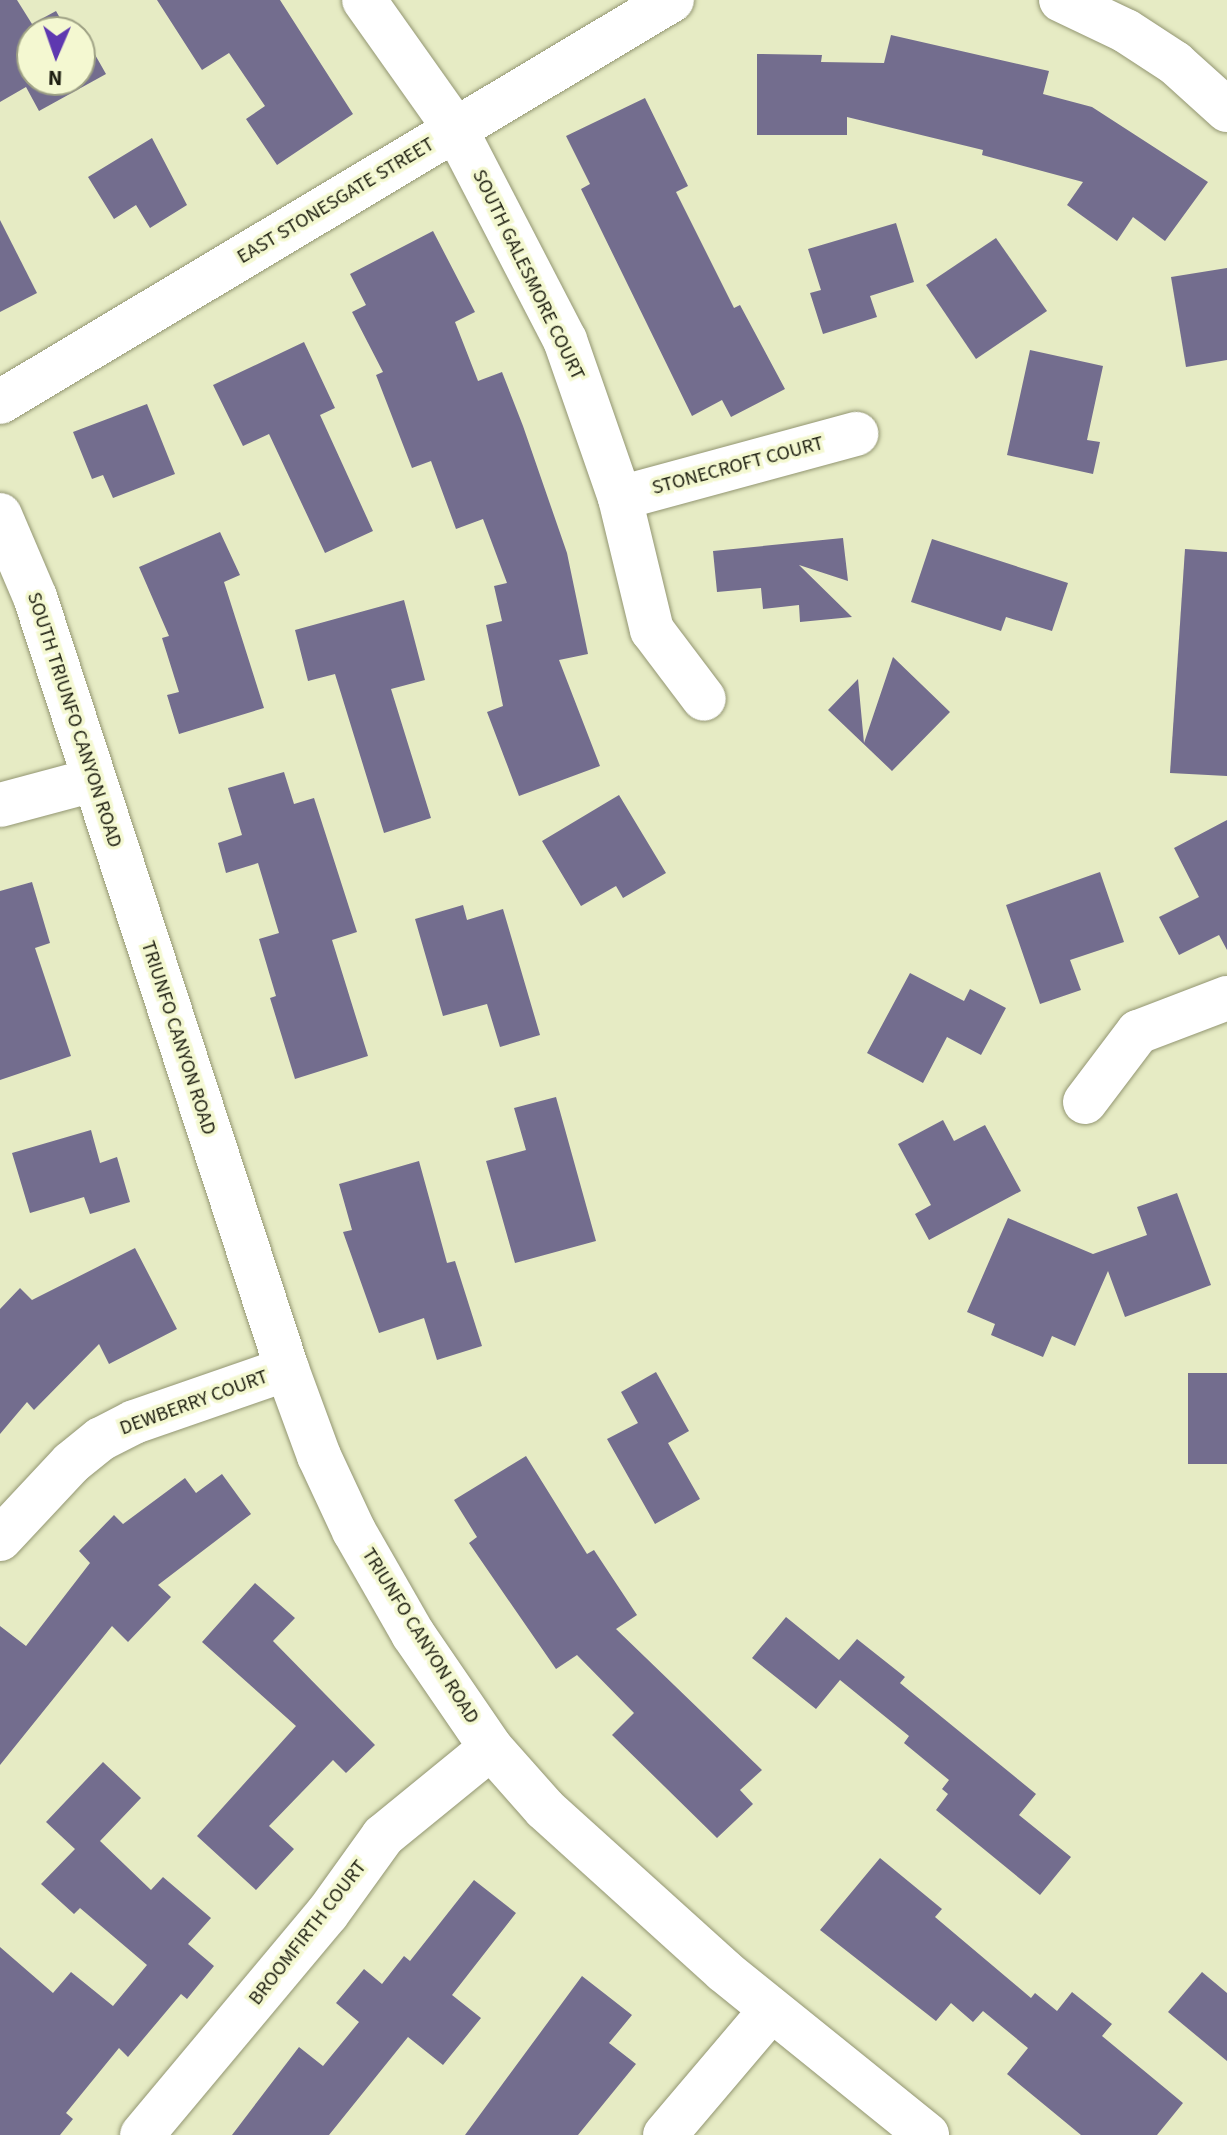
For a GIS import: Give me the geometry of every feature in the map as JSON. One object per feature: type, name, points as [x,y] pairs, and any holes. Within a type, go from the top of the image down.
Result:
[{"type":"street","name":"SOUTH GALESMORE COURT","points":[[364,0],[456,130],[565,340],[596,415],[652,630],[704,699]]},
{"type":"street","name":"EAST STONESGATE STREET","points":[[0,402],[672,0]]},
{"type":"street","points":[[1061,0],[1133,16],[1175,63],[1227,110]]},
{"type":"street","name":"STONECROFT COURT","points":[[620,498],[856,434]]},
{"type":"street","name":"SOUTH TRIUNFO CANYON ROAD","points":[[0,515],[35,597],[142,927]]},
{"type":"street","points":[[0,805],[93,780]]},
{"type":"street","name":"TRIUNFO CANYON ROAD","points":[[142,927],[287,1369],[319,1456],[354,1531],[413,1634],[491,1748],[545,1809],[771,2010],[927,2135]]},
{"type":"street","points":[[1085,1102],[1138,1032],[1227,998]]},
{"type":"street","name":"DEWBERRY COURT","points":[[0,1539],[101,1439],[134,1422],[287,1369]]},
{"type":"street","name":"BROOMFIRTH COURT","points":[[142,2135],[327,1914],[383,1836],[491,1748]]},
{"type":"street","points":[[665,2135],[771,2010]]},
{"type":"building","points":[[0,0],[17,0],[27,16],[16,16],[16,93],[0,102]]},
{"type":"building","points":[[157,0],[280,0],[353,114],[277,165],[246,119],[265,106],[229,53],[202,70]]},
{"type":"building","points":[[891,35],[1049,71],[1043,94],[1092,107],[1208,182],[1165,241],[1133,217],[1117,241],[1067,205],[1083,182],[982,155],[983,150],[847,117],[847,135],[757,135],[757,54],[822,55],[821,62],[884,63]]},
{"type":"building","points":[[96,56],[106,74],[96,80]]},
{"type":"building","points":[[31,96],[66,96],[39,111]]},
{"type":"building","points":[[645,98],[688,186],[676,192],[734,308],[740,305],[785,389],[731,417],[722,400],[692,416],[581,189],[590,184],[566,136]]},
{"type":"building","points":[[152,138],[187,205],[150,228],[136,205],[114,219],[88,177]]},
{"type":"building","points":[[0,220],[37,293],[0,312]]},
{"type":"building","points":[[896,223],[914,282],[870,296],[877,317],[823,334],[810,293],[821,290],[808,249]]},
{"type":"building","points":[[433,231],[475,312],[455,322],[478,381],[502,372],[523,426],[567,553],[588,654],[559,660],[600,766],[519,796],[487,712],[503,706],[486,625],[502,621],[494,586],[507,583],[483,519],[456,529],[431,461],[412,468],[376,375],[383,372],[352,312],[366,305],[350,274]]},
{"type":"building","points":[[996,238],[1047,311],[976,359],[926,285]]},
{"type":"building","points":[[1227,268],[1227,360],[1186,367],[1171,277]]},
{"type":"building","points":[[304,342],[335,408],[320,415],[373,531],[325,553],[269,434],[243,446],[213,385]]},
{"type":"building","points":[[1030,350],[1103,366],[1087,440],[1100,442],[1093,474],[1007,455]]},
{"type":"building","points":[[147,404],[175,474],[113,498],[103,475],[92,479],[73,432]]},
{"type":"building","points":[[220,532],[240,575],[224,582],[264,708],[179,734],[167,695],[179,692],[162,638],[169,636],[139,567]]},
{"type":"building","points":[[843,538],[848,581],[799,565],[852,617],[800,622],[799,605],[763,609],[761,588],[717,592],[713,551]]},
{"type":"building","points":[[932,539],[1068,583],[1052,631],[1006,617],[1001,631],[911,602]]},
{"type":"building","points":[[1185,549],[1227,552],[1227,776],[1170,773]]},
{"type":"building","points":[[404,600],[425,680],[391,689],[431,818],[384,833],[335,674],[308,681],[295,630]]},
{"type":"building","points":[[893,657],[950,712],[892,771],[828,710],[858,679],[864,743]]},
{"type":"building","points":[[284,772],[294,804],[314,798],[357,932],[332,940],[368,1056],[295,1079],[270,998],[276,996],[259,939],[279,933],[258,863],[226,873],[218,843],[242,835],[228,788]]},
{"type":"building","points":[[619,795],[666,873],[623,898],[616,886],[581,906],[542,841]]},
{"type":"building","points":[[1227,820],[1227,950],[1219,935],[1179,955],[1159,917],[1199,897],[1174,848]]},
{"type":"building","points":[[1100,872],[1124,942],[1070,960],[1081,990],[1040,1004],[1006,905]]},
{"type":"building","points":[[32,882],[50,943],[35,948],[71,1056],[0,1080],[0,891]]},
{"type":"building","points":[[463,905],[467,920],[503,909],[540,1035],[500,1047],[487,1004],[443,1016],[415,919]]},
{"type":"building","points":[[910,973],[964,1001],[970,989],[1006,1008],[981,1055],[947,1037],[923,1083],[867,1053]]},
{"type":"building","points":[[556,1097],[596,1241],[515,1263],[486,1161],[526,1150],[514,1108]]},
{"type":"building","points":[[943,1120],[954,1141],[985,1125],[1021,1191],[929,1240],[915,1214],[931,1205],[898,1144]]},
{"type":"building","points":[[91,1130],[100,1163],[117,1157],[130,1202],[90,1214],[84,1197],[30,1213],[12,1153]]},
{"type":"building","points":[[419,1161],[447,1263],[455,1261],[482,1346],[437,1360],[424,1318],[379,1333],[343,1232],[352,1230],[339,1184]]},
{"type":"building","points":[[1177,1193],[1211,1285],[1125,1317],[1108,1271],[1075,1346],[1052,1336],[1043,1357],[991,1335],[995,1324],[967,1312],[1008,1218],[1093,1254],[1147,1235],[1137,1207]]},
{"type":"building","points":[[135,1248],[177,1329],[109,1364],[99,1344],[34,1410],[27,1402],[0,1434],[0,1309],[20,1288],[32,1300]]},
{"type":"building","points":[[656,1372],[689,1431],[668,1443],[700,1499],[655,1524],[607,1439],[638,1423],[621,1392]]},
{"type":"building","points":[[1188,1373],[1227,1373],[1227,1464],[1188,1464]]},
{"type":"building","points":[[526,1456],[587,1554],[594,1550],[637,1615],[616,1629],[762,1770],[740,1790],[753,1804],[717,1838],[612,1735],[634,1713],[577,1655],[556,1669],[469,1543],[477,1537],[454,1500]]},
{"type":"building","points":[[222,1474],[251,1514],[158,1585],[171,1597],[128,1642],[112,1626],[0,1765],[0,1626],[26,1646],[90,1563],[79,1551],[114,1515],[123,1524],[185,1478],[196,1493]]},
{"type":"building","points":[[255,1583],[295,1618],[273,1641],[375,1745],[346,1773],[333,1760],[269,1826],[294,1849],[256,1890],[197,1836],[296,1726],[202,1642]]},
{"type":"building","points":[[786,1617],[839,1660],[857,1639],[905,1677],[900,1683],[1036,1794],[1019,1815],[1071,1857],[1040,1895],[936,1810],[948,1794],[942,1789],[949,1780],[904,1743],[909,1736],[840,1680],[816,1709],[752,1658]]},
{"type":"building","points":[[103,1762],[141,1798],[100,1841],[151,1890],[163,1877],[211,1918],[188,1944],[214,1966],[187,1999],[181,1994],[128,2057],[119,2048],[66,2113],[73,2119],[60,2135],[0,2135],[0,1947],[53,1993],[71,1972],[113,2006],[147,1965],[80,1908],[74,1914],[41,1884],[75,1849],[46,1822]]},
{"type":"building","points":[[880,1858],[942,1909],[935,1917],[1031,1998],[1035,1993],[1057,2011],[1072,1992],[1112,2024],[1102,2036],[1183,2103],[1157,2135],[1081,2135],[1007,2074],[1028,2048],[983,2011],[973,2022],[951,2003],[936,2021],[820,1930]]},
{"type":"building","points":[[474,1880],[516,1913],[452,1995],[481,2018],[443,2065],[408,2037],[329,2135],[232,2135],[299,2047],[323,2066],[359,2022],[336,2003],[364,1969],[382,1984],[404,1956],[410,1961]]},
{"type":"building","points":[[1202,1972],[1227,1993],[1227,2061],[1168,2012]]},
{"type":"building","points":[[582,1976],[632,2015],[609,2043],[636,2064],[578,2135],[465,2135]]}]
